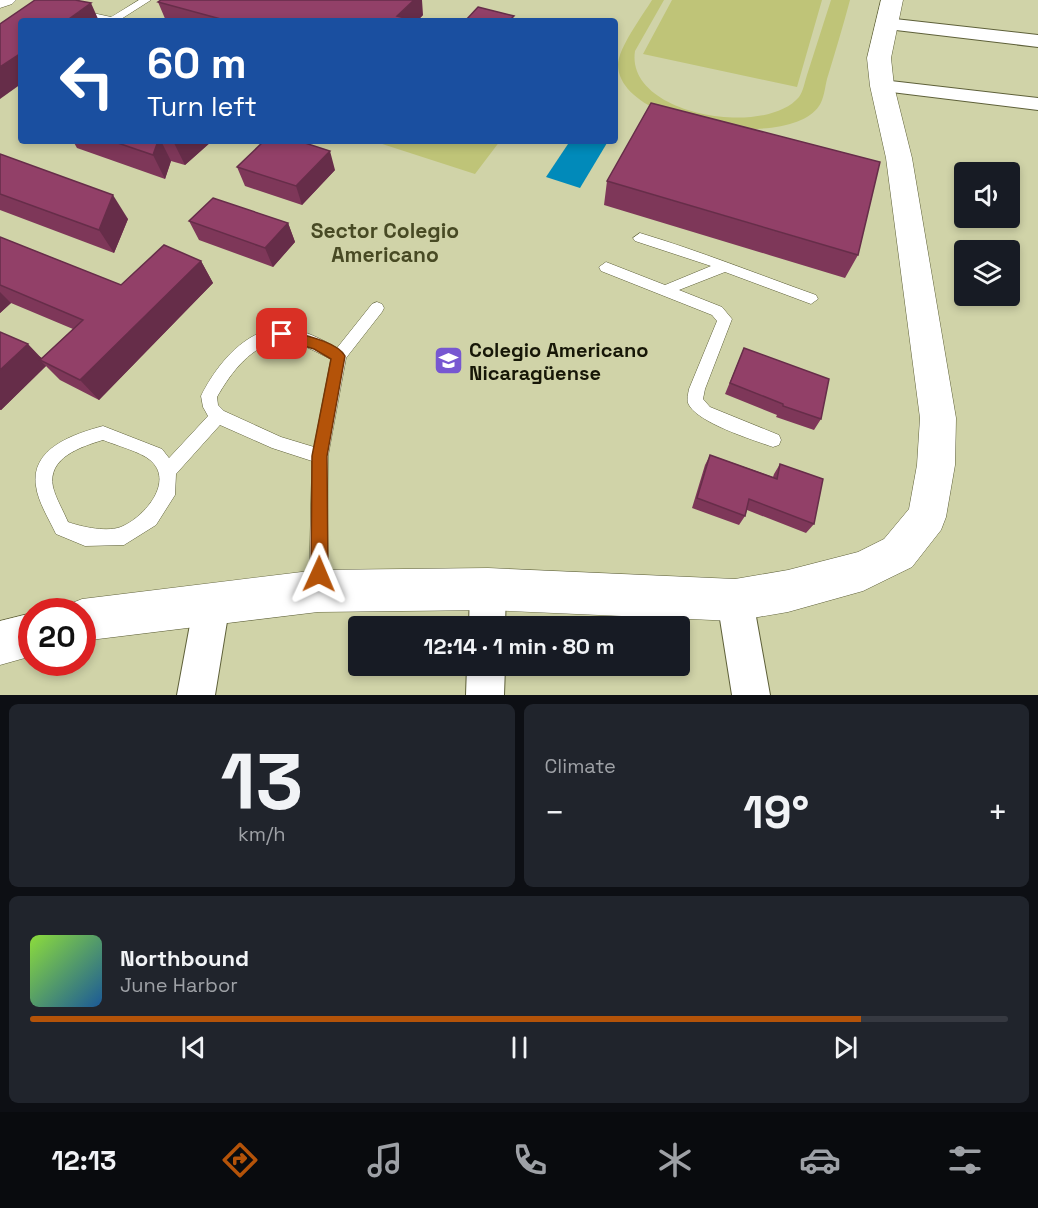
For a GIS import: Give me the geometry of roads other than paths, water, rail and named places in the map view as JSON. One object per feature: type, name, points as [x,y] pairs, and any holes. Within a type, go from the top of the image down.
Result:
[{"type":"street","points":[[0,2],[5,0]]},
{"type":"street","points":[[96,618],[318,591],[488,608],[735,600],[788,591],[863,572],[898,553],[927,517],[936,465],[938,418],[899,159],[882,86],[879,58],[892,0]]},
{"type":"street","points":[[885,24],[1038,42]]},
{"type":"street","points":[[882,86],[1038,104]]},
{"type":"street","points":[[735,600],[751,695]]},
{"type":"street","points":[[196,695],[212,603]]},
{"type":"street","points":[[0,644],[18,638]]},
{"type":"street","points":[[485,695],[486,676]]},
{"type":"lane","points":[[131,0],[144,1]]},
{"type":"lane","points":[[116,18],[144,1]]},
{"type":"lane","points":[[74,12],[103,18]]},
{"type":"lane","points":[[640,238],[726,266],[741,274],[811,299]]},
{"type":"lane","points":[[666,291],[684,281],[726,266]]},
{"type":"lane","points":[[606,267],[717,311],[725,319],[697,389],[695,401],[704,412],[773,440]]},
{"type":"lane","points":[[318,591],[320,456],[339,356],[377,308]]},
{"type":"lane","points":[[320,456],[278,443],[218,416],[211,407],[208,396],[223,372],[260,340],[282,334],[318,345],[339,356]]},
{"type":"lane","points":[[168,471],[156,454],[103,433],[61,449],[47,466],[43,483],[62,528],[85,537],[124,536],[150,519],[166,495],[168,471],[218,416]]},
{"type":"water","points":[[568,144],[606,144],[580,188],[546,177]]},
{"type":"place","name":"Colegio Americano Nicaragüense","points":[[448,361]]},
{"type":"district","name":"Sector Colegio Americano","points":[[385,243]]}]
